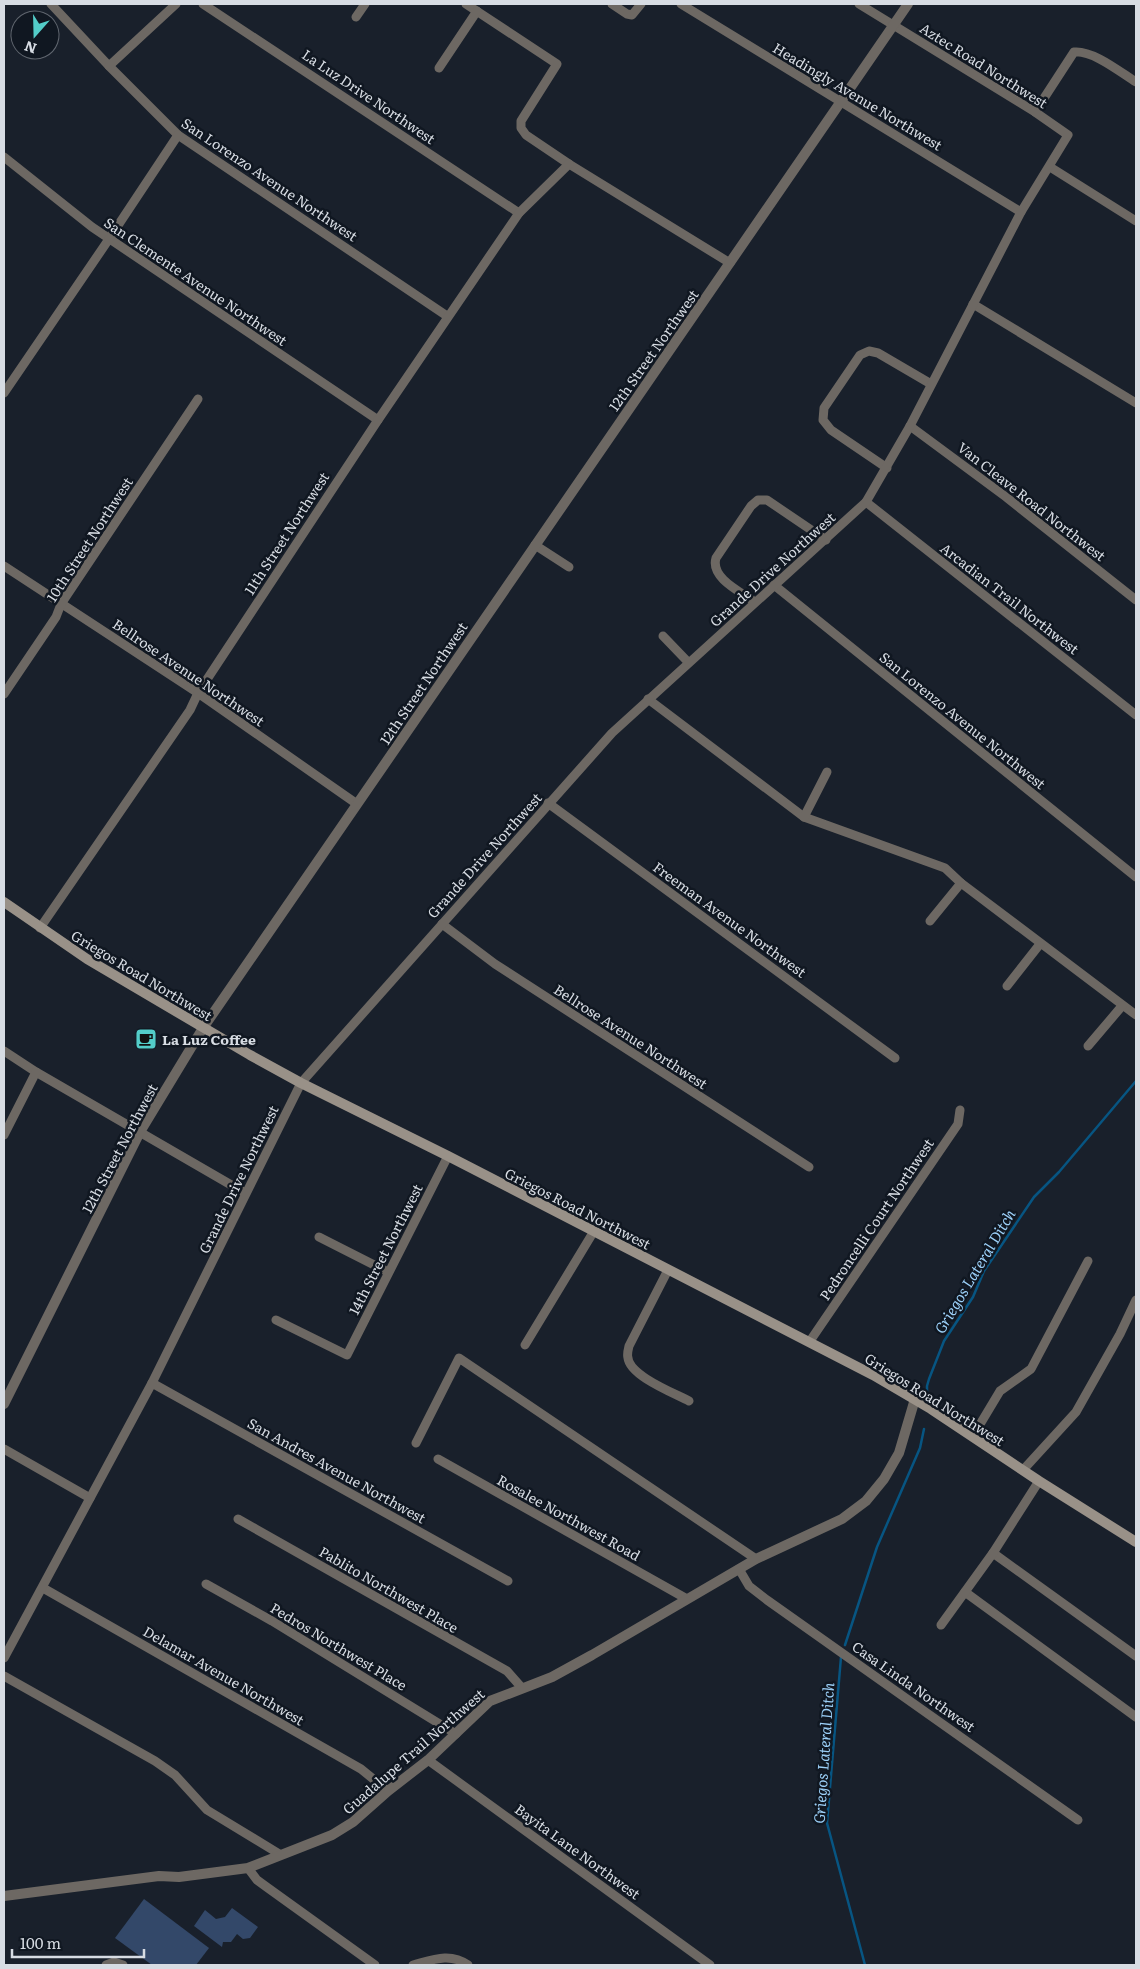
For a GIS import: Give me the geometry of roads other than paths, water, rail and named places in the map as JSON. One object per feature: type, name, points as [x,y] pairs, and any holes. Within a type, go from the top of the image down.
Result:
[{"type":"main road","name":"Griegos Road Northwest","points":[[4,902],[87,959],[300,1083],[448,1156],[810,1341],[916,1399],[1038,1481],[1136,1542]]},
{"type":"street","name":"San Lorenzo Avenue Northwest","points":[[51,4],[109,66],[178,135],[447,316]]},
{"type":"street","points":[[109,66],[176,4]]},
{"type":"street","name":"La Luz Drive Northwest","points":[[203,4],[519,212]]},
{"type":"street","points":[[356,17],[365,4]]},
{"type":"street","points":[[466,4],[557,64],[521,121],[520,128],[526,135],[569,164],[730,263]]},
{"type":"street","points":[[612,4],[626,14],[632,15],[641,4]]},
{"type":"street","name":"Headingly Avenue Northwest","points":[[681,4],[1021,212]]},
{"type":"street","name":"Aztec Road Northwest","points":[[859,4],[1035,112],[1068,135]]},
{"type":"street","name":"12th Street Northwest","points":[[4,1404],[140,1132],[204,1028],[840,100],[908,4]]},
{"type":"street","points":[[439,68],[477,11]]},
{"type":"street","points":[[1035,112],[1074,52],[1082,51],[1092,54],[1136,82]]},
{"type":"street","points":[[4,393],[178,135]]},
{"type":"street","name":"Grande Drive Northwest","points":[[4,1658],[152,1383],[300,1083],[612,733],[866,502],[910,426],[1021,212],[1068,135]]},
{"type":"street","name":"San Clemente Avenue Northwest","points":[[4,158],[109,239],[378,420]]},
{"type":"street","name":"11th Street Northwest","points":[[40,928],[190,710],[198,693],[378,420],[519,212],[569,164]]},
{"type":"street","points":[[1050,167],[1136,221]]},
{"type":"street","points":[[973,304],[1136,403]]},
{"type":"street","points":[[886,468],[831,430],[823,420],[824,408],[860,355],[869,351],[878,353],[931,384]]},
{"type":"street","name":"10th Street Northwest","points":[[4,694],[56,617],[61,604],[198,400]]},
{"type":"street","name":"Van Cleave Road Northwest","points":[[910,426],[999,492],[1136,600]]},
{"type":"street","points":[[755,602],[720,577],[714,564],[716,558],[751,506],[758,500],[767,500],[826,540]]},
{"type":"street","name":"Arcadian Trail Northwest","points":[[866,502],[1136,715]]},
{"type":"street","points":[[535,544],[569,567]]},
{"type":"street","name":"Bellrose Avenue Northwest","points":[[4,566],[198,693],[357,804]]},
{"type":"street","name":"San Lorenzo Avenue Northwest","points":[[774,585],[1136,877]]},
{"type":"street","points":[[663,636],[688,662]]},
{"type":"street","points":[[648,699],[804,817],[945,868],[961,883],[1136,1016]]},
{"type":"street","points":[[804,817],[827,772]]},
{"type":"street","name":"Freeman Avenue Northwest","points":[[548,803],[895,1058]]},
{"type":"street","points":[[930,921],[961,883]]},
{"type":"street","name":"Bellrose Avenue Northwest","points":[[442,924],[495,964],[809,1166]]},
{"type":"street","points":[[1007,986],[1040,944]]},
{"type":"street","points":[[1088,1046],[1122,1006]]},
{"type":"street","points":[[4,1051],[36,1072],[246,1193]]},
{"type":"street","points":[[4,1135],[36,1072]]},
{"type":"street","name":"Pedroncelli Court Northwest","points":[[810,1341],[958,1124],[960,1110]]},
{"type":"street","name":"14th Street Northwest","points":[[276,1320],[347,1355],[448,1156]]},
{"type":"street","points":[[525,1345],[594,1231]]},
{"type":"street","points":[[319,1237],[388,1272]]},
{"type":"street","points":[[972,1436],[1000,1391],[1031,1369],[1088,1262]]},
{"type":"street","points":[[668,1270],[629,1346],[628,1359],[633,1368],[644,1377],[689,1401]]},
{"type":"street","points":[[1023,1470],[1076,1412],[1120,1334],[1136,1300]]},
{"type":"street","points":[[416,1443],[459,1358],[756,1559]]},
{"type":"street","name":"San Andres Avenue Northwest","points":[[152,1383],[508,1581]]},
{"type":"street","name":"Guadalupe Trail Northwest","points":[[4,1896],[160,1876],[178,1878],[248,1868],[332,1835],[353,1822],[388,1791],[428,1760],[490,1701],[552,1676],[576,1664],[756,1559],[842,1519],[866,1501],[884,1479],[899,1453],[916,1399]]},
{"type":"street","points":[[4,1449],[90,1498]]},
{"type":"street","name":"Rosalee Northwest Road","points":[[438,1459],[687,1599]]},
{"type":"street","points":[[941,1625],[993,1553],[1038,1481]]},
{"type":"street","name":"Pablito Northwest Place","points":[[238,1519],[507,1671],[522,1688]]},
{"type":"street","points":[[993,1553],[1136,1656]]},
{"type":"street","name":"Casa Linda Northwest","points":[[739,1569],[749,1586],[767,1600],[1078,1820]]},
{"type":"street","name":"Pedros Northwest Place","points":[[206,1584],[272,1620],[456,1734]]},
{"type":"street","name":"Delamar Avenue Northwest","points":[[43,1588],[360,1769],[388,1791]]},
{"type":"street","points":[[965,1592],[1136,1717]]},
{"type":"street","points":[[4,1676],[155,1761],[175,1775],[207,1810],[281,1855]]},
{"type":"street","name":"Bayita Lane Northwest","points":[[428,1760],[710,1965]]},
{"type":"street","points":[[248,1868],[257,1880],[374,1965]]},
{"type":"street","points":[[412,1965],[442,1957],[462,1961],[468,1965]]},
{"type":"street","points":[[106,1965],[114,1962],[123,1965]]},
{"type":"waterway","name":"Griegos Lateral Ditch","points":[[927,1393],[929,1379],[944,1341],[973,1297],[984,1271],[1034,1197],[1059,1172],[1136,1081]]},
{"type":"waterway","name":"Griegos Lateral Ditch","points":[[845,1645],[877,1547],[920,1448],[924,1429]]},
{"type":"waterway","name":"Griegos Lateral Ditch","points":[[841,1657],[827,1823],[865,1965]]},
{"type":"place","name":"La Luz Coffee","points":[[146,1039]]}]
